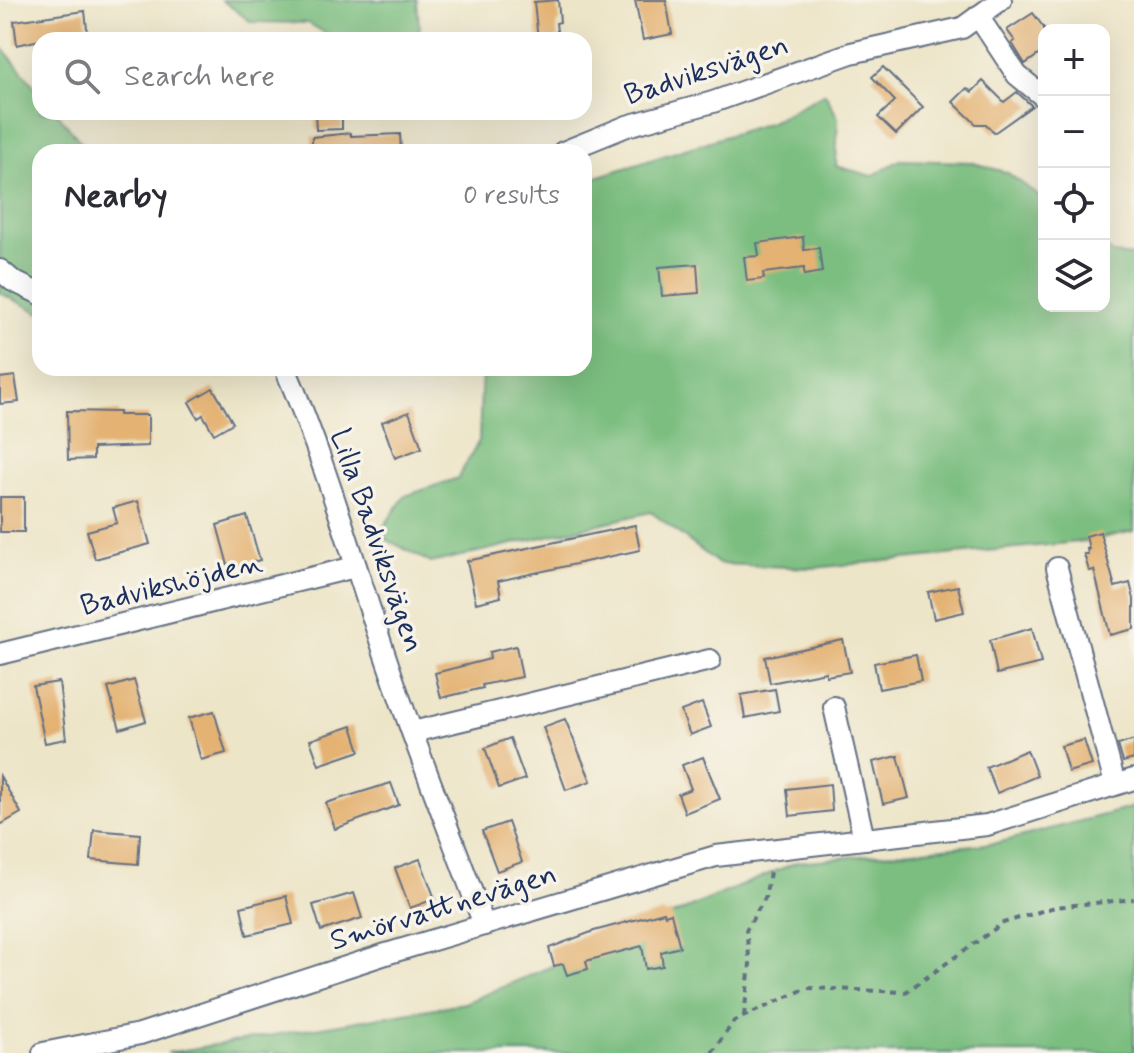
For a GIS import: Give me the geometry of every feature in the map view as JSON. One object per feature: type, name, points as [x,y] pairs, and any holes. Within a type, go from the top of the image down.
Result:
[{"type":"street","name":"Badviksvägen","points":[[583,144],[627,126],[713,102],[851,53],[962,28],[1001,0]]},
{"type":"street","points":[[978,16],[1017,75],[1043,96]]},
{"type":"street","points":[[0,270],[32,290]]},
{"type":"street","name":"Lilla Badviksvägen","points":[[288,376],[335,498],[355,567],[484,925]]},
{"type":"street","name":"Badvikshöjden","points":[[0,654],[355,567]]},
{"type":"street","points":[[1057,568],[1125,781]]},
{"type":"street","points":[[413,732],[710,660]]},
{"type":"street","points":[[834,707],[864,839]]},
{"type":"street","name":"Smörvattnevägen","points":[[43,1053],[140,1034],[267,991],[716,856],[987,825],[1125,781]]},
{"type":"path","points":[[744,1017],[750,964],[746,930],[765,898],[774,849]]},
{"type":"path","points":[[712,1053],[734,1021],[807,988],[906,992],[1003,923],[1055,907],[1134,899]]},
{"type":"green space","points":[[222,0],[417,0],[419,32],[323,32],[308,23],[251,22]]},
{"type":"green space","points":[[0,45],[32,83],[32,120],[63,120],[82,144],[32,144],[32,309],[0,293]]},
{"type":"green space","points":[[825,93],[838,118],[836,166],[872,176],[900,160],[970,162],[1008,173],[1038,196],[1038,312],[1110,312],[1110,252],[1134,256],[1134,531],[1088,541],[813,568],[719,564],[651,512],[431,563],[378,535],[405,496],[458,478],[479,441],[482,376],[592,376],[592,178],[771,122]]},
{"type":"green space","points":[[1134,807],[1134,1053],[167,1053],[465,1003],[797,862],[997,843]]},
{"type":"building","points":[[558,0],[560,22],[556,23],[557,32],[537,32],[534,2]]},
{"type":"building","points":[[635,0],[666,0],[672,34],[643,40]]},
{"type":"building","points":[[85,11],[87,32],[32,32],[32,42],[17,45],[14,21]]},
{"type":"building","points":[[1033,13],[1041,24],[1038,24],[1038,55],[1025,64],[1007,30]]},
{"type":"building","points":[[883,67],[923,107],[896,134],[878,117],[895,101],[872,77]]},
{"type":"building","points":[[983,81],[1004,102],[1017,92],[1032,106],[994,133],[986,124],[976,124],[953,102],[967,88],[972,92]]},
{"type":"building","points":[[315,120],[342,120],[342,129],[316,130]]},
{"type":"building","points":[[351,133],[351,136],[400,134],[401,144],[312,144],[312,137]]},
{"type":"building","points":[[803,237],[804,250],[819,248],[822,272],[804,275],[804,268],[763,273],[764,279],[747,281],[744,257],[759,256],[757,243]]},
{"type":"building","points":[[697,264],[699,293],[662,296],[659,267]]},
{"type":"building","points":[[15,376],[19,402],[0,404],[0,378]]},
{"type":"building","points":[[213,388],[233,423],[214,434],[203,415],[198,418],[189,402]]},
{"type":"building","points":[[67,411],[148,415],[148,446],[93,448],[93,459],[68,460]]},
{"type":"building","points":[[409,412],[422,448],[395,458],[382,422]]},
{"type":"building","points":[[0,497],[24,497],[24,532],[0,532]]},
{"type":"building","points":[[138,501],[150,544],[95,559],[87,531],[117,523],[113,508]]},
{"type":"building","points":[[247,516],[260,560],[229,569],[217,525]]},
{"type":"building","points":[[635,525],[640,550],[498,581],[501,597],[476,603],[467,561]]},
{"type":"building","points":[[1100,532],[1115,587],[1130,583],[1134,599],[1134,629],[1110,635],[1094,570],[1089,571],[1084,554],[1088,554],[1089,549],[1086,536]]},
{"type":"building","points":[[958,586],[964,612],[934,619],[928,592]]},
{"type":"building","points":[[1032,628],[1041,663],[997,674],[990,640]]},
{"type":"building","points":[[843,640],[850,672],[826,676],[826,672],[770,683],[765,657]]},
{"type":"building","points":[[516,646],[522,677],[441,698],[435,673],[490,659],[489,652]]},
{"type":"building","points":[[916,655],[921,681],[879,689],[874,663]]},
{"type":"building","points":[[134,680],[146,721],[120,729],[108,688]]},
{"type":"building","points":[[59,682],[66,739],[45,743],[33,686]]},
{"type":"building","points":[[775,689],[779,711],[745,718],[741,695]]},
{"type":"building","points":[[702,703],[711,727],[690,735],[681,711]]},
{"type":"building","points":[[214,711],[226,753],[201,760],[189,718]]},
{"type":"building","points":[[565,719],[591,781],[566,790],[543,727]]},
{"type":"building","points":[[352,726],[360,751],[319,765],[310,740]]},
{"type":"building","points":[[510,738],[525,779],[499,788],[485,748]]},
{"type":"building","points":[[1084,740],[1092,765],[1068,772],[1061,746]]},
{"type":"building","points":[[1134,740],[1134,759],[1123,762],[1118,745]]},
{"type":"building","points":[[1027,750],[1037,776],[997,793],[986,767]]},
{"type":"building","points":[[898,756],[909,798],[883,804],[873,762]]},
{"type":"building","points":[[703,757],[720,799],[685,813],[678,794],[691,789],[682,765]]},
{"type":"building","points":[[0,776],[21,813],[0,825]]},
{"type":"building","points":[[391,783],[399,805],[335,829],[326,803]]},
{"type":"building","points":[[830,784],[832,811],[790,816],[787,789]]},
{"type":"building","points":[[508,822],[522,862],[497,871],[482,831]]},
{"type":"building","points":[[94,830],[140,834],[138,864],[91,860]]},
{"type":"building","points":[[420,859],[435,899],[410,908],[395,868]]},
{"type":"building","points":[[354,893],[362,918],[321,931],[313,905]]},
{"type":"building","points":[[286,896],[293,924],[247,935],[241,907]]},
{"type":"building","points":[[664,912],[665,915],[671,913],[680,947],[661,952],[663,966],[646,969],[642,946],[586,961],[588,969],[567,975],[563,964],[554,966],[549,948],[594,931]]}]
